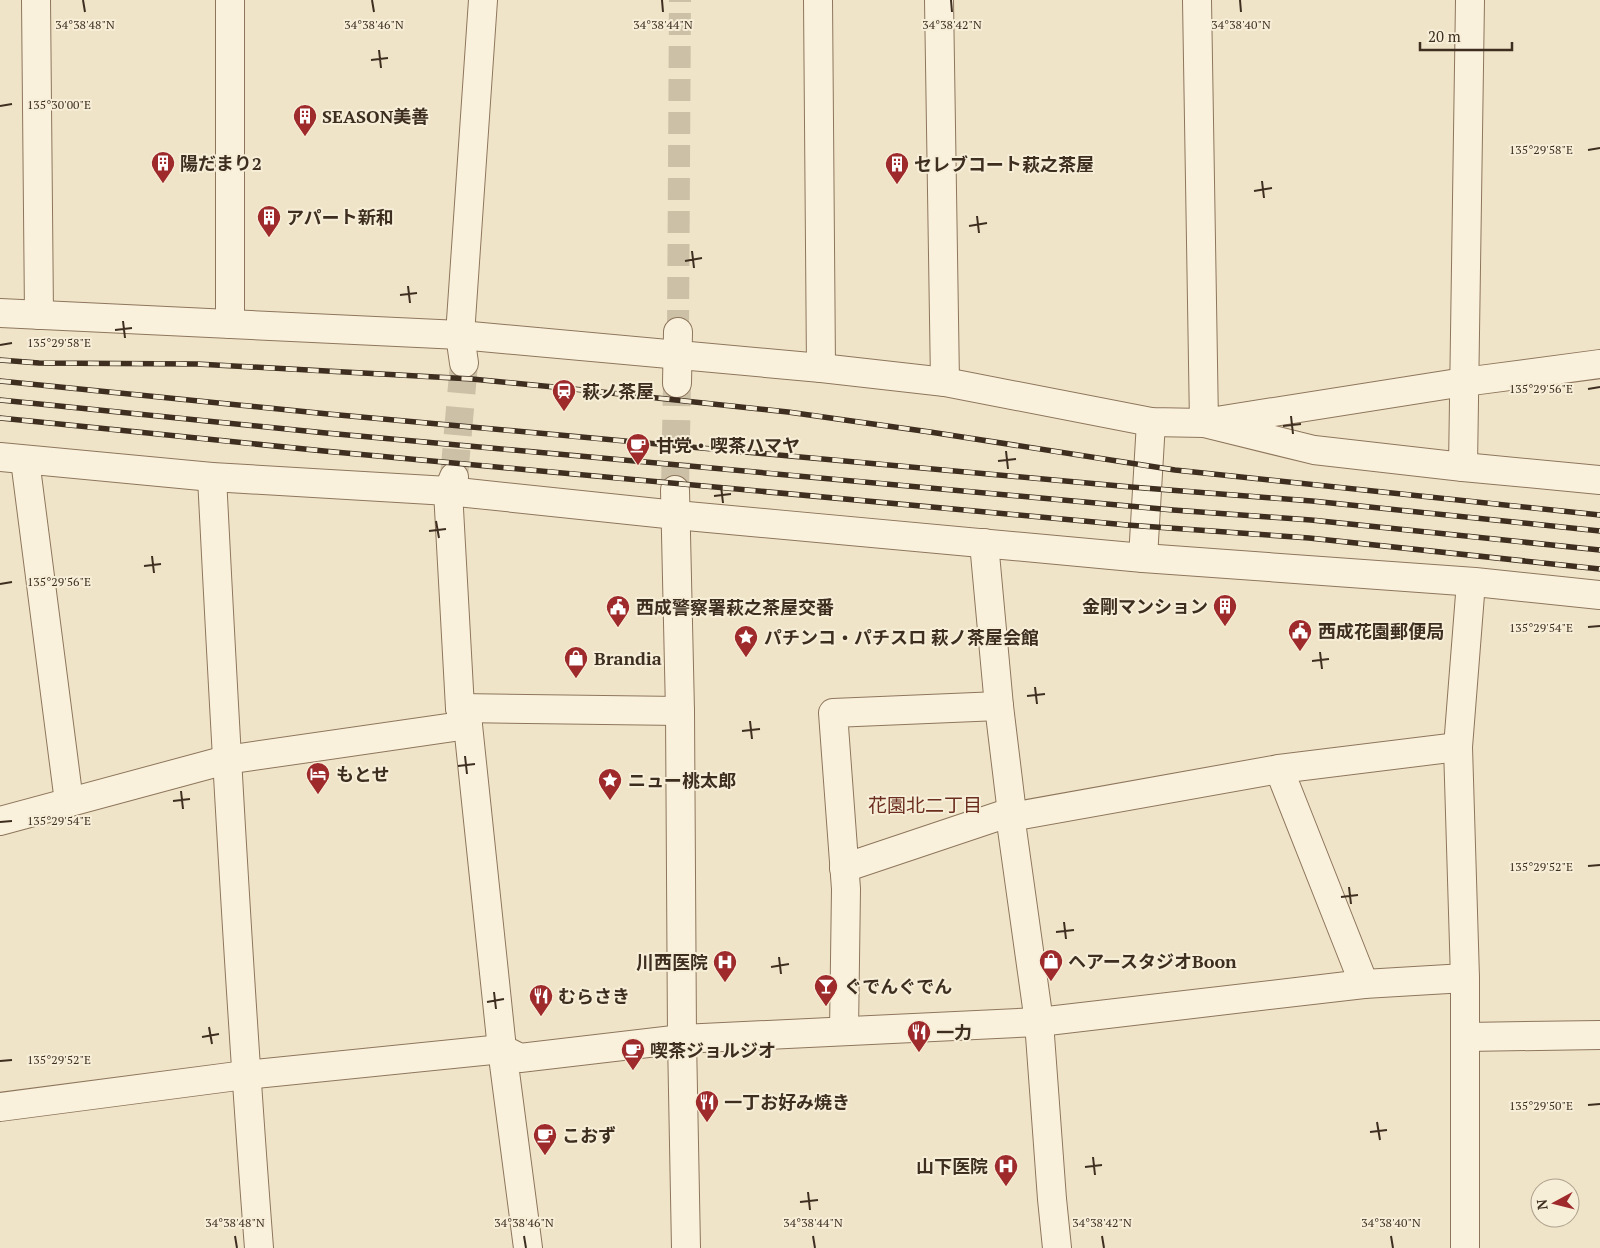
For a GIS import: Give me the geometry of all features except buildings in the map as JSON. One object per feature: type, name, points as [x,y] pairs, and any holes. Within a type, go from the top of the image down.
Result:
[{"type":"street","points":[[36,0],[39,315]]},
{"type":"street","points":[[230,0],[230,324]]},
{"type":"street","points":[[464,363],[460,335],[483,0]]},
{"type":"street","points":[[818,0],[821,368]]},
{"type":"street","points":[[939,0],[946,382]]},
{"type":"street","points":[[1197,0],[1204,423]]},
{"type":"street","points":[[1463,467],[1470,0]]},
{"type":"street","points":[[0,313],[460,335],[677,343],[821,368],[946,382],[1151,422],[1204,423],[1464,382],[1600,364]]},
{"type":"street","points":[[677,343],[677,383]]},
{"type":"street","points":[[1143,558],[1151,422]]},
{"type":"street","points":[[1204,423],[1314,450],[1600,480]]},
{"type":"street","points":[[69,802],[12,458],[212,477],[451,484],[675,503],[984,544],[1143,558],[1471,582],[1600,595]]},
{"type":"street","points":[[212,477],[226,760],[245,1075],[259,1248]]},
{"type":"street","points":[[451,484],[464,717],[502,1049],[528,1248]]},
{"type":"street","points":[[675,503],[680,711],[682,1039],[686,1248]]},
{"type":"street","points":[[984,544],[1011,815],[1039,1022],[1052,1199],[1058,1248]]},
{"type":"street","points":[[1465,1248],[1465,978],[1458,747],[1471,582]]},
{"type":"street","points":[[844,1031],[846,889],[833,713],[999,706]]},
{"type":"street","points":[[0,821],[226,760],[464,717],[680,711]]},
{"type":"street","points":[[844,868],[1011,815],[1279,769],[1458,747]]},
{"type":"street","points":[[1279,769],[1364,984]]},
{"type":"street","points":[[0,1107],[245,1075],[502,1049],[520,1058],[682,1039],[1039,1022],[1364,984],[1465,978]]},
{"type":"street","points":[[1465,1037],[1600,1035]]},
{"type":"tunnel","points":[[678,332],[680,0]]},
{"type":"tunnel","points":[[454,477],[464,363]]},
{"type":"tunnel","points":[[675,490],[677,383]]},
{"type":"railway","points":[[0,360],[39,363],[197,364],[472,379],[788,412],[1175,470],[1600,515]]},
{"type":"railway","points":[[0,381],[328,414],[1131,487],[1312,501],[1600,531]]},
{"type":"railway","points":[[0,400],[326,433],[1173,510],[1311,520],[1600,550]]},
{"type":"railway","points":[[0,418],[324,451],[1127,525],[1309,538],[1600,569]]},
{"type":"place","name":"SEASON美善","points":[[305,137]]},
{"type":"place","name":"陽だまり2","points":[[163,184]]},
{"type":"place","name":"セレブコート萩之茶屋","points":[[897,185]]},
{"type":"place","name":"アパート新和","points":[[269,238]]},
{"type":"place","name":"萩ノ茶屋","points":[[564,412]]},
{"type":"place","name":"甘党・喫茶ハマヤ","points":[[638,466]]},
{"type":"place","name":"金剛マンション","points":[[1225,627]]},
{"type":"place","name":"西成警察署萩之茶屋交番","points":[[618,628]]},
{"type":"place","name":"西成花園郵便局","points":[[1300,652]]},
{"type":"place","name":"パチンコ・パチスロ 萩ノ茶屋会館","points":[[746,658]]},
{"type":"place","name":"Brandia","points":[[576,679]]},
{"type":"place","name":"もとせ","points":[[318,795]]},
{"type":"place","name":"ニュー桃太郎","points":[[610,801]]},
{"type":"place","name":"ヘアースタジオBoon","points":[[1051,982]]},
{"type":"place","name":"川西医院","points":[[725,983]]},
{"type":"place","name":"ぐでんぐでん","points":[[826,1007]]},
{"type":"place","name":"むらさき","points":[[541,1017]]},
{"type":"place","name":"一力","points":[[919,1053]]},
{"type":"place","name":"喫茶ジョルジオ","points":[[633,1071]]},
{"type":"place","name":"一丁お好み焼き","points":[[707,1123]]},
{"type":"place","name":"こおず","points":[[545,1156]]},
{"type":"place","name":"山下医院","points":[[1006,1187]]},
{"type":"district","name":"花園北二丁目","points":[[925,804]]}]
